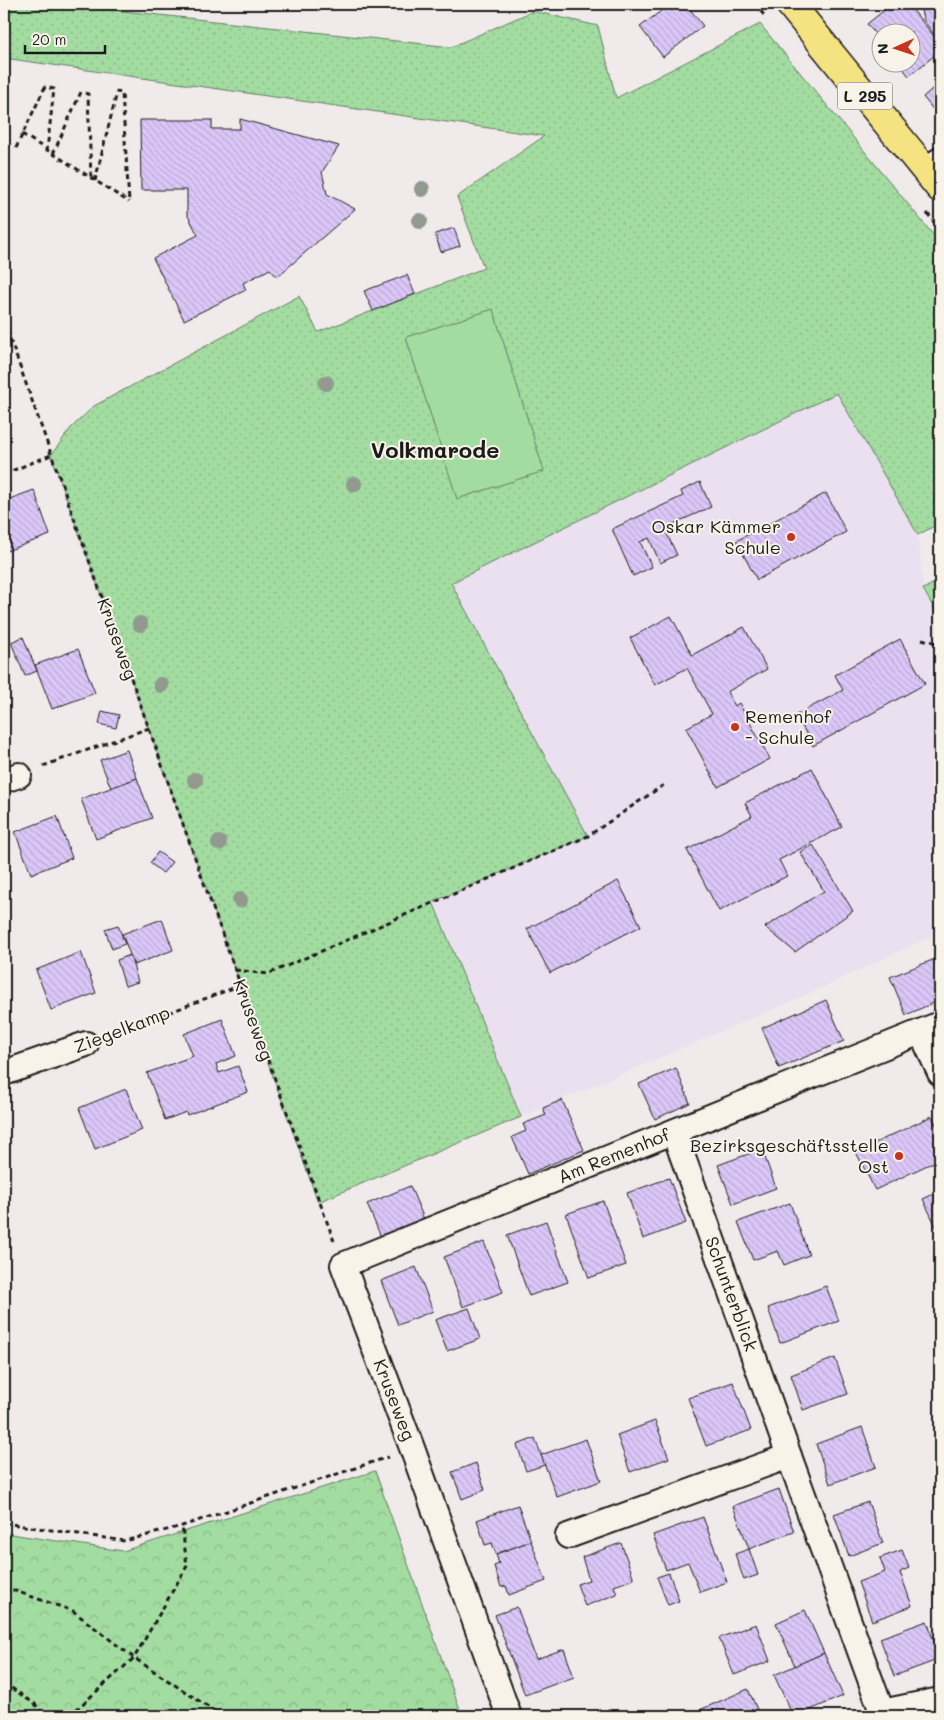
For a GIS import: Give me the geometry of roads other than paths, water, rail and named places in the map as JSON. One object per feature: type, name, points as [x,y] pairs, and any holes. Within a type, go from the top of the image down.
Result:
[{"type":"main road","name":"L 295","points":[[790,4],[931,159],[940,188]]},
{"type":"street","points":[[931,1028],[940,1073]]},
{"type":"street","name":"Am Remenhof","points":[[343,1265],[931,1028]]},
{"type":"street","name":"Ziegelkamp","points":[[4,1073],[86,1044]]},
{"type":"street","name":"Schunterblick","points":[[674,1132],[881,1714]]},
{"type":"street","name":"Kruseweg","points":[[343,1265],[412,1448],[509,1716]]},
{"type":"street","points":[[568,1536],[789,1456]]},
{"type":"street","points":[[881,1714],[940,1700]]},
{"type":"place","name":"Oskar Kämmer Schule","points":[[791,537]]},
{"type":"place","name":"Remenhof - Schule","points":[[735,727]]},
{"type":"place","name":"Bezirksgeschäftsstelle Ost","points":[[899,1156]]},
{"type":"district","name":"Volkmarode","points":[[435,450]]}]
